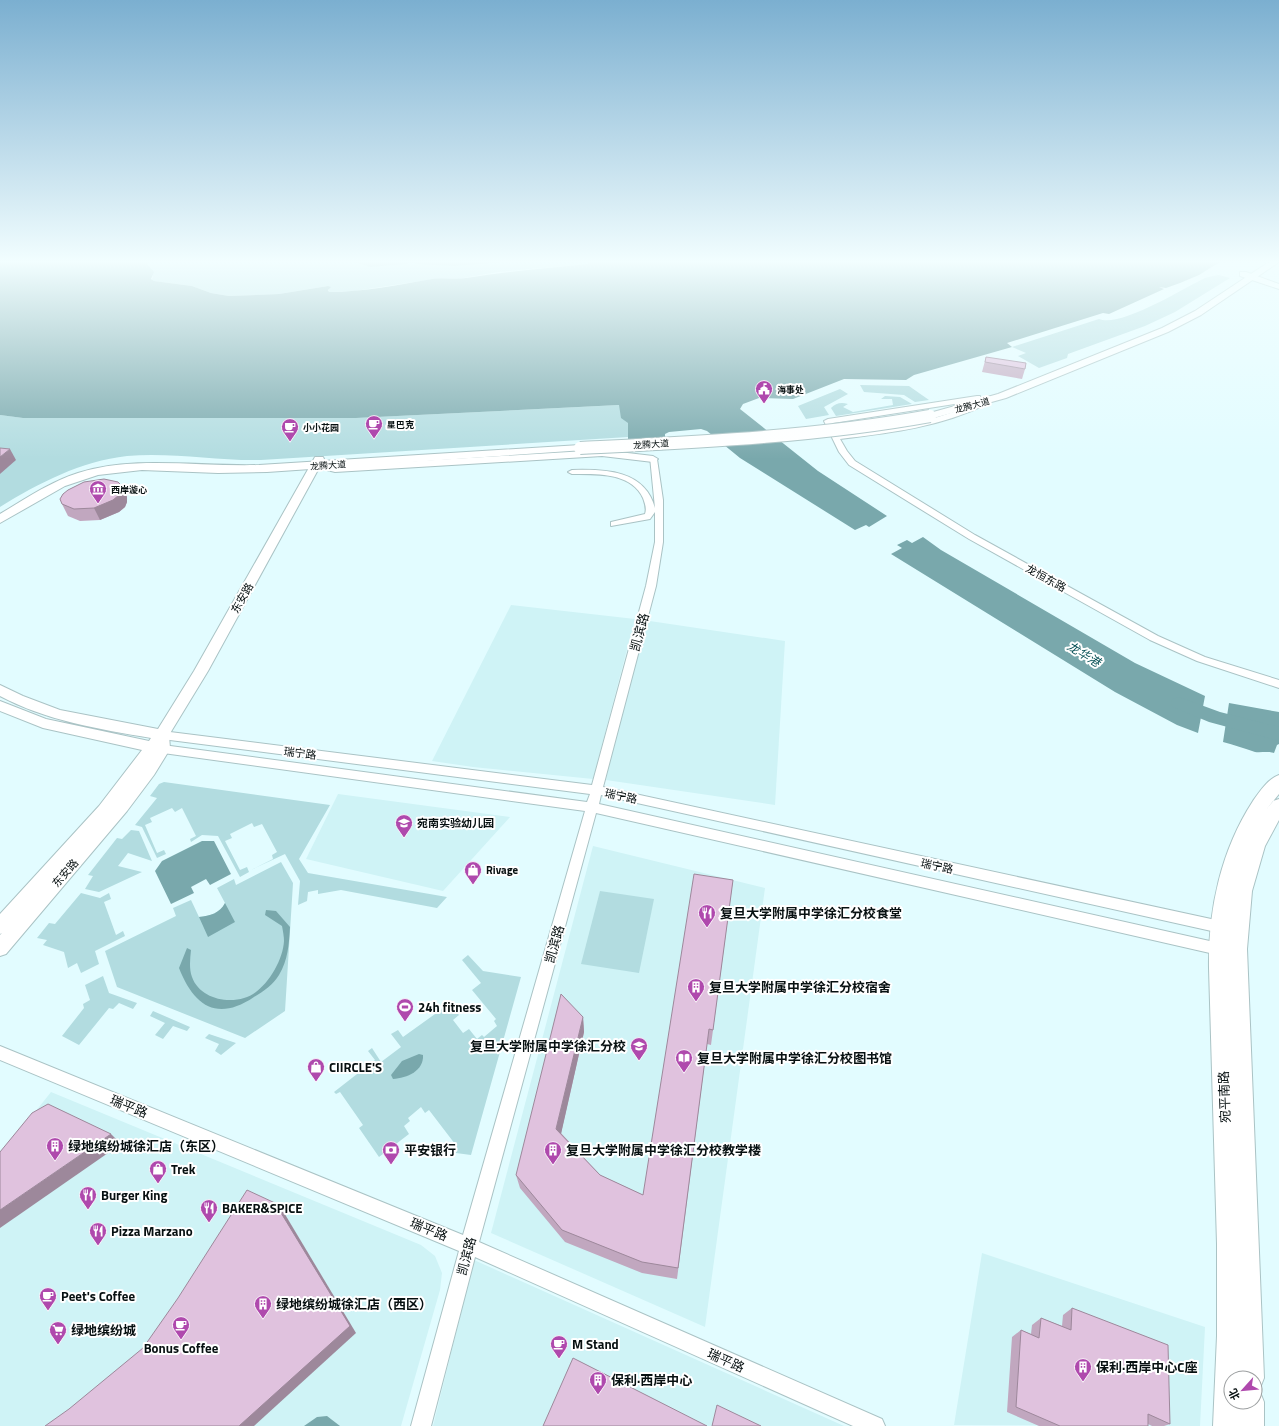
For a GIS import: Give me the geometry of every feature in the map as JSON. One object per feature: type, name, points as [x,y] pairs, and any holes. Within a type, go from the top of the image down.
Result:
[{"type":"main road","name":"龙腾大道","points":[[0,518],[58,485],[83,475],[107,469],[136,466],[222,469],[817,433],[883,425],[1020,390],[1173,327]]},
{"type":"main road","name":"龙腾大道","points":[[0,510],[38,488],[66,475],[113,462],[146,460],[248,463],[318,462]]},
{"type":"main road","name":"宛平南路","points":[[1227,1426],[1230,1294],[1228,1184],[1224,1104],[1228,951],[1230,929],[1227,884],[1245,830],[1260,805],[1279,782]]},
{"type":"main road","name":"宛平南路","points":[[1230,929],[1259,838],[1279,806]]},
{"type":"main road","name":"宛平南路","points":[[1228,951],[1241,1115],[1250,1304],[1250,1370]]},
{"type":"main road","points":[[1250,1410],[1250,1426]]},
{"type":"street","name":"龙恒东路","points":[[980,400],[929,404],[890,412],[828,421],[845,455],[858,467],[972,537],[1127,624],[1201,659],[1279,684]]},
{"type":"street","points":[[835,437],[936,421],[968,411],[980,400]]},
{"type":"street","points":[[318,462],[335,469],[602,453],[653,459]]},
{"type":"street","name":"凯滨路","points":[[420,1426],[597,790],[651,586],[660,542],[659,500],[653,459]]},
{"type":"street","name":"东安路","points":[[0,948],[122,806],[202,671],[318,462]]},
{"type":"street","points":[[572,472],[602,472],[619,475],[634,481],[642,489],[648,499],[651,510],[650,514],[647,517],[614,524]]},
{"type":"street","name":"瑞宁路","points":[[0,690],[28,704],[159,744],[597,790],[1230,929]]},
{"type":"street","name":"瑞宁路","points":[[0,706],[43,723],[159,744],[592,807],[1228,951]]},
{"type":"street","name":"东安路","points":[[0,926],[104,810],[159,744]]},
{"type":"street","name":"瑞平路","points":[[0,1053],[469,1246],[875,1426]]},
{"type":"shaded area","points":[[1076,327],[1143,327],[1068,354],[1067,358],[1039,368],[1018,356],[1026,353],[1012,347]]},
{"type":"shaded area","points":[[860,385],[909,386],[929,400],[915,402],[904,395],[864,392]]},
{"type":"shaded area","points":[[840,389],[848,394],[824,407],[829,415],[806,419],[798,406]]},
{"type":"shaded area","points":[[885,396],[900,397],[912,404],[836,416],[831,408],[837,404],[845,403],[848,404],[843,407],[853,412],[893,405],[892,399],[881,399]]},
{"type":"shaded area","points":[[620,405],[628,423],[628,437],[261,460],[160,455],[127,456],[93,463],[61,474],[0,507],[0,415],[23,418],[356,418]]},
{"type":"shaded area","points":[[511,605],[635,619],[593,779],[473,767],[432,761]]},
{"type":"shaded area","points":[[643,620],[785,641],[775,805],[606,780],[624,694]]},
{"type":"shaded area","points":[[164,782],[330,805],[299,859],[308,873],[447,897],[437,908],[341,890],[318,894],[318,890],[308,892],[307,901],[298,905],[300,881],[285,854],[251,870],[273,859],[272,855],[277,852],[262,824],[254,827],[252,823],[230,834],[232,838],[225,841],[240,870],[247,867],[249,872],[240,877],[218,836],[202,835],[191,842],[190,839],[196,836],[182,808],[175,812],[172,808],[150,818],[152,822],[145,825],[157,853],[164,850],[166,854],[157,858],[142,827],[135,825],[157,798],[150,796],[159,784]]},
{"type":"shaded area","name":"宛南实验幼儿园","points":[[338,794],[510,817],[443,891],[306,859]]},
{"type":"shaded area","points":[[131,830],[139,831],[152,861],[128,853],[118,866],[142,872],[99,892],[85,889],[93,876],[88,875],[117,838],[122,839]]},
{"type":"shaded area","name":"复旦大学附属中学徐汇分校","points":[[593,846],[765,888],[705,1327],[491,1233]]},
{"type":"shaded area","points":[[281,862],[293,883],[285,1011],[245,1038],[117,987],[105,951],[176,916],[173,908],[191,900],[199,917],[214,913],[225,903],[217,888],[234,879],[236,885]]},
{"type":"shaded area","points":[[600,891],[654,899],[639,973],[581,964]]},
{"type":"shaded area","points":[[81,893],[100,898],[109,893],[111,899],[104,902],[116,935],[123,931],[125,936],[95,951],[99,964],[81,973],[77,963],[68,968],[64,952],[43,945],[47,940],[37,938],[49,923],[55,924]]},
{"type":"shaded area","points":[[468,955],[483,971],[521,977],[471,1155],[456,1153],[451,1147],[455,1144],[429,1110],[425,1113],[421,1107],[408,1118],[410,1121],[404,1126],[409,1134],[379,1157],[359,1128],[363,1125],[340,1092],[336,1094],[334,1092],[375,1060],[368,1051],[372,1048],[381,1062],[401,1047],[391,1034],[398,1030],[403,1037],[449,1004],[459,1015],[453,1020],[463,1033],[469,1029],[477,1039],[482,1035],[484,1037],[497,1026],[494,1021],[496,1019],[472,990],[481,983],[462,960]]},
{"type":"shaded area","points":[[103,976],[109,993],[137,1003],[133,1009],[119,1003],[113,1009],[109,1008],[79,1045],[62,1036],[84,1008],[83,1004],[90,1000],[85,985]]},
{"type":"shaded area","points":[[153,1011],[190,1027],[187,1031],[173,1026],[163,1039],[155,1035],[165,1023],[150,1016]]},
{"type":"shaded area","points":[[209,1034],[236,1043],[221,1055],[215,1051],[219,1044],[205,1038]]},
{"type":"shaded area","points":[[51,1092],[421,1245],[435,1256],[442,1273],[440,1290],[401,1426],[0,1426],[0,1156]]},
{"type":"shaded area","name":"保利·西岸中心C座","points":[[982,1253],[1205,1327],[1200,1426],[954,1425]]},
{"type":"shaded area","name":"保利·西岸中心","points":[[474,1260],[844,1426],[433,1426]]},
{"type":"water","points":[[0,327],[1060,327],[1007,343],[1012,347],[914,375],[906,380],[844,379],[793,399],[759,398],[743,404],[740,409],[818,471],[887,516],[869,527],[866,525],[855,530],[740,458],[707,431],[701,429],[669,432],[665,434],[665,450],[628,451],[628,423],[621,418],[619,405],[356,418],[23,418],[0,415]]},
{"type":"water","points":[[923,537],[941,550],[1135,663],[1205,696],[1198,733],[1177,725],[1115,692],[891,554],[902,548],[897,545],[907,540],[912,543]]},
{"type":"water","points":[[1229,703],[1279,712],[1279,744],[1277,745],[1274,753],[1255,752],[1223,742]]},
{"type":"water","points":[[202,841],[214,841],[231,874],[210,885],[206,879],[191,887],[194,893],[171,904],[155,871],[162,861]]},
{"type":"water","points":[[225,903],[235,922],[208,937],[199,917],[214,913]]},
{"type":"water","points":[[266,910],[276,911],[290,927],[286,958],[277,979],[258,995],[241,1004],[229,1008],[218,1009],[208,1006],[192,992],[179,968],[187,948],[191,950],[190,971],[195,984],[200,990],[214,997],[229,1000],[237,1000],[251,995],[259,990],[271,976],[283,949],[284,938],[282,926],[265,915]]},
{"type":"water","points":[[419,1054],[423,1055],[423,1061],[414,1073],[393,1079],[391,1075],[402,1061]]},
{"type":"water","points":[[327,1416],[340,1426],[304,1426],[317,1417]]},
{"type":"building","points":[[986,357],[1026,363],[1025,369],[985,362]]},
{"type":"building","points":[[0,448],[10,449],[0,457]]},
{"type":"building","points":[[104,479],[118,482],[122,486],[122,490],[119,495],[113,500],[94,508],[74,509],[62,504],[60,499],[68,490],[84,482]]},
{"type":"building","points":[[694,874],[733,880],[713,1030],[709,1029],[678,1268],[642,1262],[562,1230],[516,1175],[561,994],[583,1017],[556,1129],[600,1175],[643,1195]]},
{"type":"building","name":"绿地缤纷城徐汇店（东区）","points":[[48,1104],[111,1134],[0,1210],[0,1152],[32,1113]]},
{"type":"building","name":"绿地缤纷城徐汇店（西区）","points":[[247,1190],[275,1203],[350,1326],[239,1426],[45,1426],[69,1409],[143,1348],[178,1298]]},
{"type":"building","name":"保利·西岸中心C座","points":[[1072,1308],[1168,1345],[1170,1424],[1148,1414],[1148,1426],[1060,1426],[1016,1407],[1021,1330],[1039,1338],[1041,1318],[1071,1330]]},
{"type":"building","name":"保利·西岸中心","points":[[573,1358],[707,1426],[543,1426]]},
{"type":"building","points":[[717,1405],[761,1426],[712,1426]]},
{"type":"waterway","name":"龙华港","points":[[1179,703],[1215,717],[1279,734]]},
{"type":"place","name":"海事处","points":[[764,404]]},
{"type":"place","name":"星巴克","points":[[374,439]]},
{"type":"place","name":"小小花园","points":[[290,442]]},
{"type":"place","name":"西岸漩心","points":[[98,504]]},
{"type":"place","name":"宛南实验幼儿园","points":[[404,838]]},
{"type":"place","name":"Rivage","points":[[473,885]]},
{"type":"place","name":"复旦大学附属中学徐汇分校食堂","points":[[707,928]]},
{"type":"place","name":"复旦大学附属中学徐汇分校宿舍","points":[[696,1002]]},
{"type":"place","name":"24h fitness","points":[[405,1022]]},
{"type":"place","name":"复旦大学附属中学徐汇分校","points":[[639,1061]]},
{"type":"place","name":"复旦大学附属中学徐汇分校图书馆","points":[[684,1073]]},
{"type":"place","name":"CIIRCLE'S","points":[[316,1082]]},
{"type":"place","name":"绿地缤纷城徐汇店（东区）","points":[[55,1161]]},
{"type":"place","name":"平安银行","points":[[391,1165]]},
{"type":"place","name":"复旦大学附属中学徐汇分校教学楼","points":[[553,1165]]},
{"type":"place","name":"Trek","points":[[158,1184]]},
{"type":"place","name":"Burger King","points":[[88,1210]]},
{"type":"place","name":"BAKER&SPICE","points":[[209,1223]]},
{"type":"place","name":"Pizza Marzano","points":[[98,1246]]},
{"type":"place","name":"Peet's Coffee","points":[[48,1311]]},
{"type":"place","name":"绿地缤纷城徐汇店（西区）","points":[[263,1319]]},
{"type":"place","name":"Bonus Coffee","points":[[181,1340]]},
{"type":"place","name":"绿地缤纷城","points":[[58,1345]]},
{"type":"place","name":"M Stand","points":[[559,1359]]},
{"type":"place","name":"保利·西岸中心C座","points":[[1083,1382]]},
{"type":"place","name":"保利·西岸中心","points":[[598,1395]]}]
